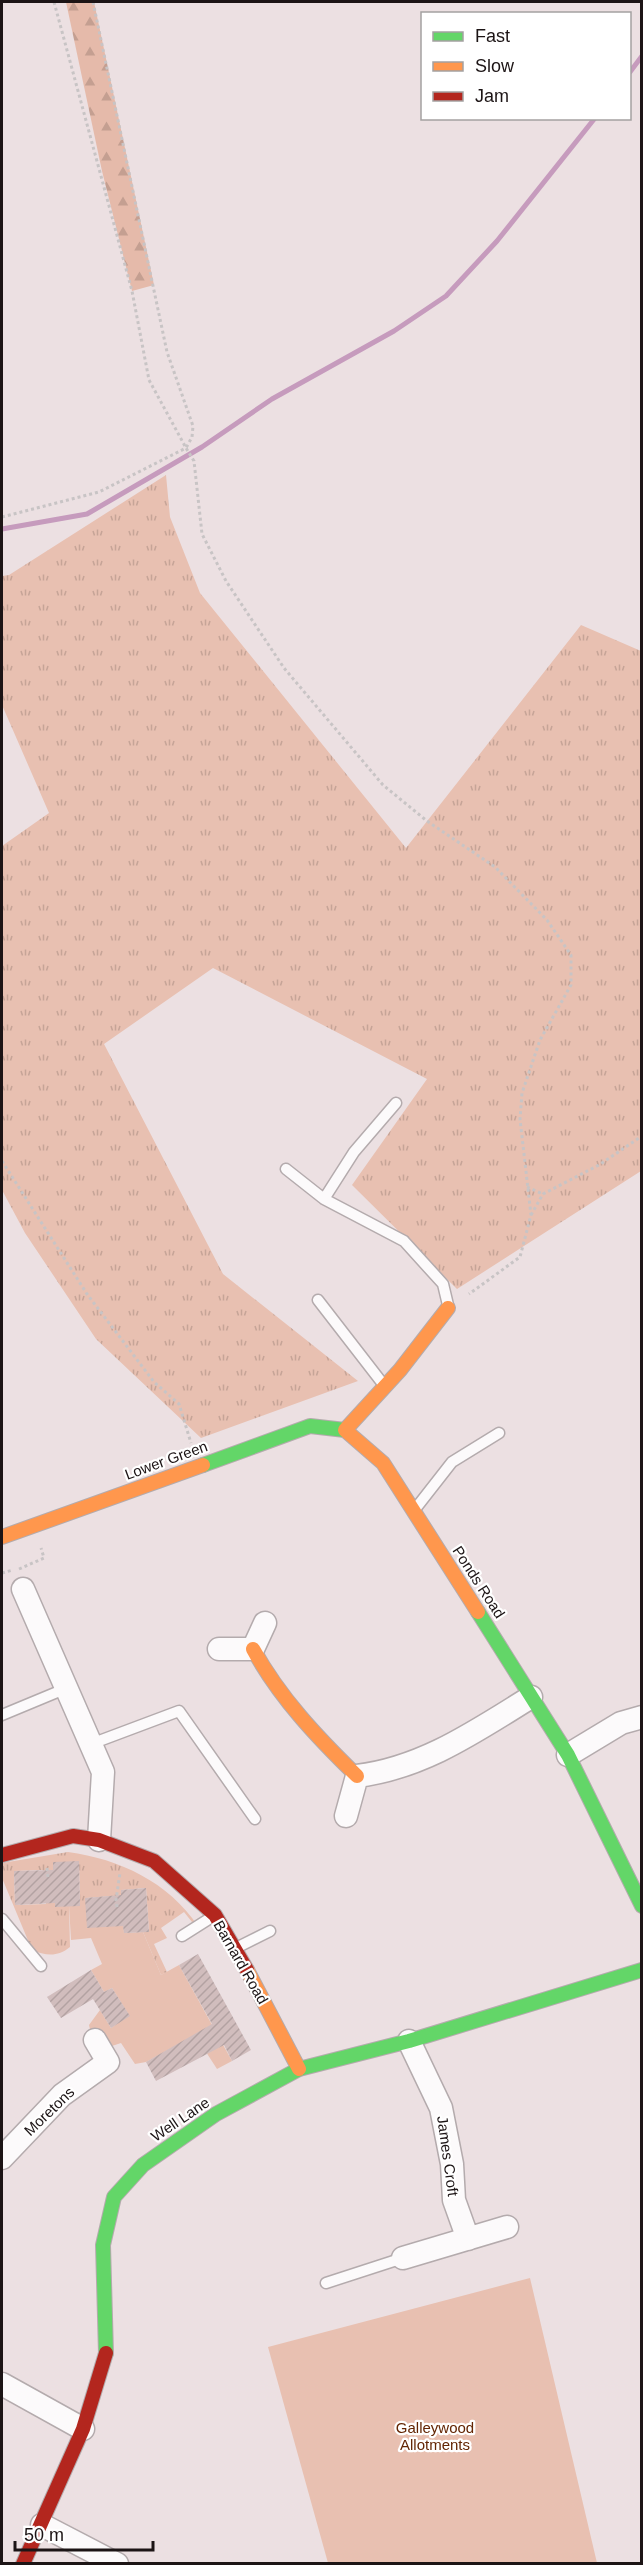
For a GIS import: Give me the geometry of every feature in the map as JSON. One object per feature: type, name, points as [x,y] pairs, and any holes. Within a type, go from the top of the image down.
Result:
[{"type":"street","points":[[345,1430],[386,1386],[448,1308]]},
{"type":"street","name":"Lower Green","points":[[2,1537],[310,1426],[345,1430]]},
{"type":"street","name":"Ponds Road","points":[[345,1430],[383,1464],[568,1755],[642,1906]]},
{"type":"street","points":[[24,1589],[103,1772],[99,1840]]},
{"type":"street","points":[[253,1649],[265,1623]]},
{"type":"street","points":[[219,1649],[253,1649]]},
{"type":"street","points":[[253,1649],[268,1677],[312,1733],[357,1776]]},
{"type":"street","points":[[357,1776],[387,1772],[455,1745],[531,1697]]},
{"type":"street","points":[[568,1755],[621,1723],[642,1717]]},
{"type":"street","points":[[346,1816],[357,1776]]},
{"type":"street","name":"Barnard Road","points":[[2,1855],[73,1836],[99,1840],[154,1861],[215,1915],[299,2069]]},
{"type":"street","name":"Well Lane","points":[[23,2564],[83,2429],[106,2351],[103,2245],[114,2197],[143,2165],[197,2127],[299,2069],[409,2041],[642,1970]]},
{"type":"street","name":"Moretons","points":[[2,2158],[62,2095],[108,2062],[94,2040]]},
{"type":"street","name":"James Croft","points":[[409,2041],[441,2108],[452,2164],[454,2200],[468,2239]]},
{"type":"street","points":[[403,2258],[507,2227]]},
{"type":"street","points":[[2,2384],[83,2429]]},
{"type":"street","points":[[42,2525],[117,2564]]},
{"type":"lane","points":[[324,1199],[354,1152],[396,1103]]},
{"type":"lane","points":[[286,1169],[324,1199],[404,1241],[443,1284],[448,1308]]},
{"type":"lane","points":[[318,1300],[386,1386]]},
{"type":"lane","points":[[414,1511],[452,1462],[499,1433]]},
{"type":"lane","points":[[2,1715],[67,1688]]},
{"type":"lane","points":[[91,1744],[179,1712],[255,1819]]},
{"type":"lane","points":[[182,1936],[215,1915]]},
{"type":"lane","points":[[2,1919],[41,1966]]},
{"type":"lane","points":[[235,1949],[270,1931]]},
{"type":"lane","points":[[326,2283],[403,2258]]},
{"type":"path","points":[[54,2],[118,237],[149,380],[194,461],[202,534],[226,581],[284,668],[383,785],[427,821],[495,867],[547,920],[571,955],[571,985],[540,1040],[522,1093],[520,1119],[531,1215]]},
{"type":"path","points":[[2,517],[99,492],[187,449],[192,437],[193,426],[167,352],[93,2]]},
{"type":"path","points":[[448,1308],[520,1257],[531,1215],[543,1194],[599,1165],[642,1136]]},
{"type":"path","points":[[2,1161],[87,1294],[154,1382],[179,1404],[197,1465]]},
{"type":"path","points":[[527,1187],[543,1194]]},
{"type":"green space","points":[[66,2],[94,2],[154,285],[132,291],[102,171]]},
{"type":"green space","points":[[166,475],[170,517],[200,593],[406,848],[581,625],[641,651],[641,1171],[457,1289],[352,1185],[427,1079],[213,968],[104,1044],[223,1274],[358,1381],[201,1438],[96,1339],[25,1233],[2,1190],[2,846],[49,813],[2,705],[2,576],[9,575]]},
{"type":"green space","points":[[68,1852],[106,1860],[141,1875],[157,1885],[186,1910],[198,1926],[196,1927],[184,1912],[161,1928],[167,1938],[154,1944],[167,1972],[161,1975],[143,1932],[149,1931],[146,1888],[121,1890],[122,1907],[112,1896],[86,1898],[86,1906],[80,1906],[79,1862],[54,1878],[42,1870],[14,1871],[15,1905],[46,1904],[46,1892],[69,1906],[70,1947],[61,1953],[52,1954],[32,1950],[2,1878],[2,1863]]},
{"type":"green space","points":[[69,1906],[86,1906],[123,1919],[124,1933],[143,1932],[161,1975],[179,1965],[232,2061],[217,2069],[195,2035],[146,2062],[135,2064],[121,2043],[109,2047],[91,2034],[89,2025],[100,2010],[111,2028],[129,2015],[112,1988],[104,1992],[91,1970],[102,1964],[91,1938],[71,1940]]},
{"type":"green space","name":"Galleywood Allotments","points":[[530,2278],[597,2563],[328,2563],[268,2347]]},
{"type":"building","points":[[79,1861],[80,1906],[55,1907],[55,1903],[15,1905],[14,1871],[53,1870],[53,1862]]},
{"type":"building","points":[[146,1888],[149,1932],[124,1933],[123,1926],[87,1928],[85,1898],[121,1895],[121,1890]]},
{"type":"building","points":[[198,1954],[251,2050],[232,2061],[224,2045],[156,2081],[146,2062],[212,2024],[179,1965]]},
{"type":"building","points":[[91,1970],[104,1992],[112,1988],[130,2016],[111,2028],[93,1999],[61,2018],[47,1997]]},
{"type":"waterway","points":[[631,71],[642,56]]},
{"type":"waterway","points":[[2,529],[87,514],[202,447],[272,399],[394,331],[446,296],[497,241],[593,120]]},
{"type":"traffic: fast","points":[[203,1465],[310,1426],[345,1430]]},
{"type":"traffic: fast","points":[[478,1612],[568,1755],[642,1906]]},
{"type":"traffic: fast","points":[[106,2353],[103,2245],[114,2197],[143,2165],[216,2114],[299,2069],[409,2041],[642,1970]]},
{"type":"traffic: slow","points":[[448,1308],[400,1370],[345,1430],[383,1463],[478,1612]]},
{"type":"traffic: slow","points":[[2,1537],[203,1465]]},
{"type":"traffic: slow","points":[[253,1649],[275,1684],[300,1716],[357,1776]]},
{"type":"traffic: slow","points":[[247,1970],[299,2069]]},
{"type":"traffic: jam","points":[[2,1855],[73,1836],[99,1840],[154,1861],[215,1915],[247,1970]]},
{"type":"traffic: jam","points":[[23,2564],[83,2429],[106,2353]]}]
